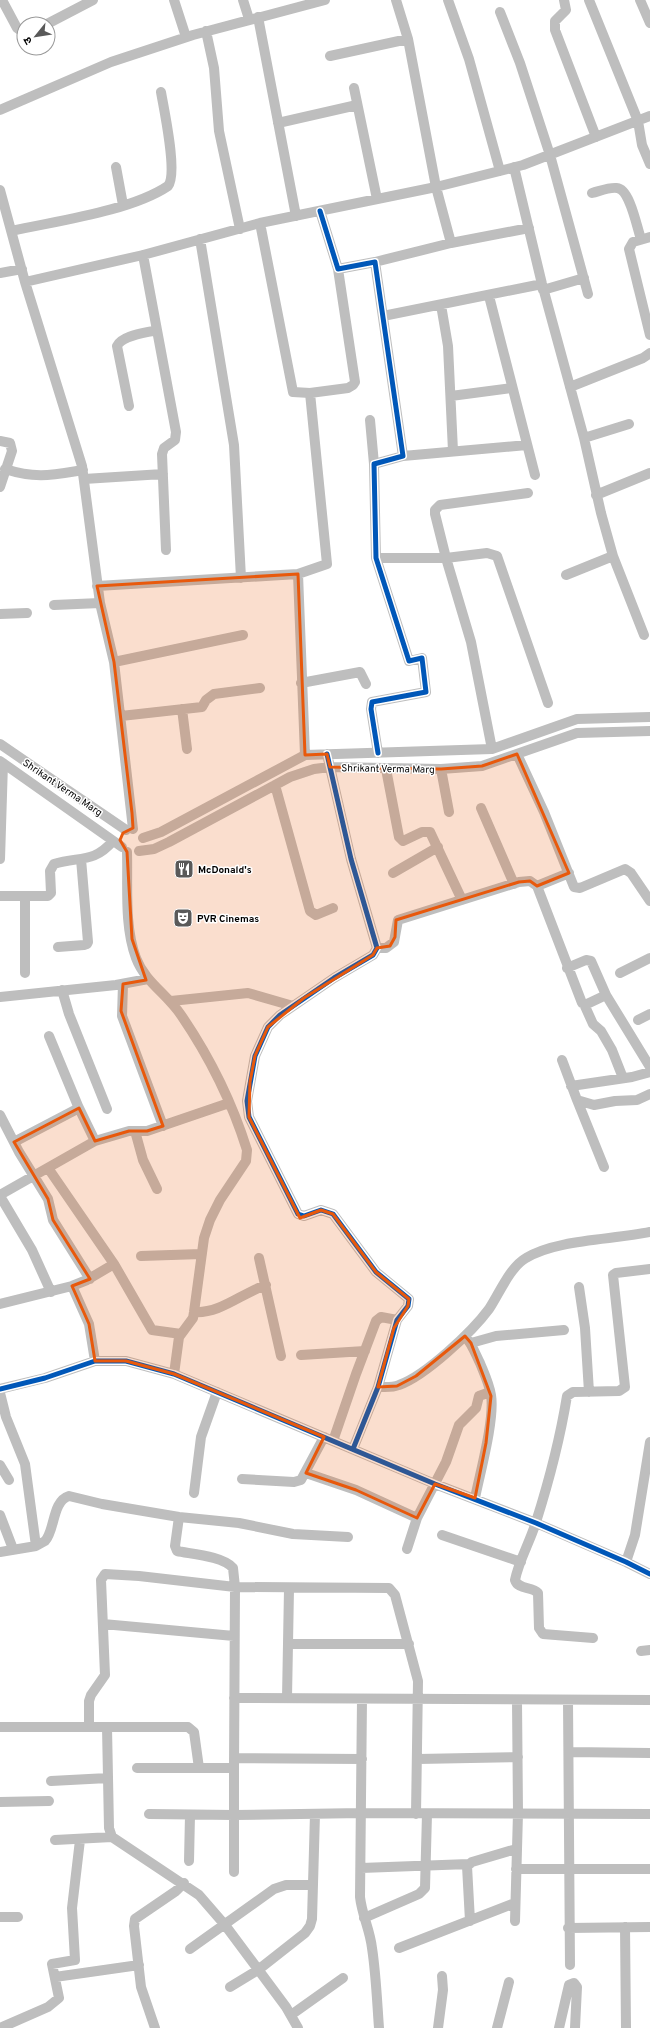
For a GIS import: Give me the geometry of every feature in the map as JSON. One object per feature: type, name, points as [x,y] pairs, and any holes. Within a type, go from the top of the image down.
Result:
[{"type":"street","points":[[3,0],[16,26]]},
{"type":"street","points":[[56,19],[92,0]]},
{"type":"street","points":[[174,0],[186,37]]},
{"type":"street","points":[[243,0],[254,18],[278,124],[296,216]]},
{"type":"street","points":[[0,110],[111,62],[206,31],[325,0]]},
{"type":"street","points":[[396,0],[408,39],[436,187],[452,243]]},
{"type":"street","points":[[448,0],[468,59],[500,171]]},
{"type":"street","points":[[564,0],[566,10],[555,21],[555,30],[596,137]]},
{"type":"street","points":[[589,0],[638,121],[642,145],[650,164]]},
{"type":"street","points":[[640,0],[650,23]]},
{"type":"street","points":[[500,12],[520,63],[550,154],[588,294]]},
{"type":"street","points":[[206,31],[213,60],[219,131],[240,229]]},
{"type":"street","points":[[330,56],[408,39]]},
{"type":"street","points":[[354,88],[377,199]]},
{"type":"street","points":[[12,231],[122,205],[162,190],[170,184],[170,141],[161,92]]},
{"type":"street","points":[[278,124],[357,105]]},
{"type":"street","points":[[25,282],[143,255],[260,223],[436,187],[500,171],[550,154],[650,116]]},
{"type":"street","points":[[116,167],[122,205]]},
{"type":"street","points":[[514,167],[542,287],[584,438],[596,495],[613,556],[644,635]]},
{"type":"street","points":[[592,193],[615,188],[624,191],[646,238],[630,245],[630,253],[650,335]]},
{"type":"street","points":[[0,190],[25,282],[83,474],[97,586],[114,662],[121,716],[130,830],[120,840],[124,850],[132,939],[136,957],[148,979],[171,1001],[203,1049],[243,1136],[248,1156],[220,1200],[210,1220],[201,1254],[193,1318],[181,1334],[174,1374]]},
{"type":"street","points":[[260,223],[293,392],[310,393],[348,388],[355,382],[338,269],[320,211]]},
{"type":"street","points":[[338,269],[375,262],[452,243],[528,228]]},
{"type":"street","points":[[200,239],[234,445],[241,578]]},
{"type":"street","points":[[143,255],[176,438],[173,443],[162,450],[166,550]]},
{"type":"street","points":[[375,262],[403,456]]},
{"type":"street","points":[[0,274],[22,269]]},
{"type":"street","points":[[383,316],[584,278]]},
{"type":"street","points":[[489,296],[535,475]]},
{"type":"street","points":[[441,305],[448,346],[453,451]]},
{"type":"street","points":[[129,406],[118,346],[119,342],[124,339],[157,330]]},
{"type":"street","points":[[570,387],[643,358],[650,353]]},
{"type":"street","points":[[451,396],[512,388]]},
{"type":"street","points":[[97,586],[298,574],[327,564],[310,393]]},
{"type":"street","points":[[370,420],[374,464],[376,558],[409,661],[422,658],[426,692],[372,702],[371,709],[378,753]]},
{"type":"street","points":[[584,438],[629,424]]},
{"type":"street","points":[[0,440],[7,441],[11,446],[12,451],[0,487]]},
{"type":"street","points":[[374,464],[403,456],[527,445]]},
{"type":"street","points":[[5,469],[25,476],[163,474]]},
{"type":"street","points":[[596,495],[650,473]]},
{"type":"street","points":[[492,749],[471,642],[446,558],[435,514],[437,507],[445,504],[487,500],[528,493]]},
{"type":"street","points":[[376,558],[446,558],[487,553],[497,556],[548,703]]},
{"type":"street","points":[[566,575],[613,556]]},
{"type":"street","points":[[298,574],[301,683],[305,755]]},
{"type":"street","points":[[54,605],[100,603]]},
{"type":"street","points":[[0,614],[27,613]]},
{"type":"street","points":[[114,662],[243,635]]},
{"type":"street","points":[[301,683],[360,672],[366,684]]},
{"type":"street","points":[[121,716],[202,707],[206,700],[214,694],[260,688]]},
{"type":"street","points":[[182,709],[187,749]]},
{"type":"street","name":"Shrikant Verma Marg","points":[[143,838],[161,832],[305,755],[492,749],[577,719],[650,717]]},
{"type":"street","name":"Shrikant Verma Marg","points":[[139,851],[154,849],[169,842],[302,772],[330,767],[441,769],[482,766],[577,733],[650,731]]},
{"type":"street","name":"Shrikant Verma Marg","points":[[0,744],[130,830]]},
{"type":"street","points":[[327,754],[351,859],[377,948]]},
{"type":"street","points":[[517,754],[535,790],[574,887],[576,888],[621,870],[628,869],[650,901]]},
{"type":"street","points":[[0,859],[2,762]]},
{"type":"street","name":"Shrikant Verma Marg","points":[[2,762],[124,850]]},
{"type":"street","points":[[386,769],[401,840],[407,840],[426,831],[432,834],[462,900]]},
{"type":"street","points":[[441,769],[449,812]]},
{"type":"street","points":[[275,785],[310,911],[316,915],[333,908]]},
{"type":"street","points":[[481,808],[514,884]]},
{"type":"street","points":[[124,850],[139,851],[143,845],[143,838],[140,832],[130,830]]},
{"type":"street","points":[[0,896],[48,896],[50,893],[51,867],[58,863],[101,854],[113,841]]},
{"type":"street","points":[[393,873],[438,846]]},
{"type":"street","points":[[58,947],[84,945],[88,942],[81,859]]},
{"type":"street","points":[[537,886],[569,873]]},
{"type":"street","points":[[377,948],[386,948],[394,942],[398,920],[514,884],[530,881],[537,886],[580,1000],[584,1004],[593,1024],[601,1031],[612,1050],[623,1078]]},
{"type":"street","points":[[25,896],[25,973]]},
{"type":"street","points":[[353,1449],[378,1387],[397,1320],[408,1306],[409,1299],[376,1272],[333,1214],[322,1210],[304,1216],[298,1214],[249,1118],[247,1109],[255,1056],[268,1028],[280,1015],[334,978],[370,957],[377,948]]},
{"type":"street","points":[[620,973],[650,958]]},
{"type":"street","points":[[567,968],[586,960],[591,961],[606,995],[650,1067]]},
{"type":"street","points":[[0,997],[123,984],[148,979]]},
{"type":"street","points":[[123,984],[122,1016],[163,1126]]},
{"type":"street","points":[[62,990],[71,1020],[107,1110]]},
{"type":"street","points":[[171,1001],[248,993],[293,1006]]},
{"type":"street","points":[[584,1004],[606,995]]},
{"type":"street","points":[[638,1020],[650,1014]]},
{"type":"street","points":[[49,1036],[79,1108],[95,1141]]},
{"type":"street","points":[[562,1060],[604,1167]]},
{"type":"street","points":[[571,1086],[641,1076],[650,1072]]},
{"type":"street","points":[[578,1100],[594,1105],[615,1101],[637,1100],[650,1094]]},
{"type":"street","points":[[51,1292],[32,1250],[0,1195],[95,1141],[135,1130],[147,1131],[229,1103]]},
{"type":"street","points":[[14,1142],[79,1108]]},
{"type":"street","points":[[0,1115],[48,1200],[53,1220],[90,1278]]},
{"type":"street","points":[[135,1130],[143,1160],[157,1189]]},
{"type":"street","points":[[48,1168],[114,1264],[152,1330],[181,1334]]},
{"type":"street","points":[[378,1387],[397,1386],[416,1376],[468,1340],[516,1267],[526,1257],[554,1246],[609,1240],[650,1232]]},
{"type":"street","points":[[141,1256],[201,1254]]},
{"type":"street","points":[[258,1258],[266,1285],[281,1356]]},
{"type":"street","points":[[0,1304],[72,1286],[90,1278],[114,1264]]},
{"type":"street","points":[[593,1638],[547,1635],[541,1631],[539,1628],[538,1593],[536,1590],[519,1586],[515,1580],[536,1523],[556,1451],[567,1396],[573,1392],[619,1391],[625,1387],[613,1275],[616,1273],[650,1269]]},
{"type":"street","points":[[194,1312],[202,1313],[215,1310],[242,1294],[266,1285]]},
{"type":"street","points":[[72,1286],[89,1324],[95,1361]]},
{"type":"street","points":[[579,1287],[587,1350],[589,1392]]},
{"type":"street","points":[[242,1479],[294,1482],[301,1480],[329,1439],[378,1318],[385,1316],[397,1320]]},
{"type":"street","points":[[468,1340],[564,1330]]},
{"type":"street","points":[[468,1340],[486,1377],[490,1392],[491,1415],[475,1498]]},
{"type":"street","points":[[300,1355],[365,1350]]},
{"type":"street","points":[[0,1389],[45,1378],[95,1361],[126,1361],[174,1374],[435,1484],[475,1498],[536,1523],[650,1574]]},
{"type":"street","points":[[194,1493],[201,1437],[217,1392]]},
{"type":"street","points":[[407,1549],[418,1518],[446,1462],[459,1425],[476,1408],[479,1396],[490,1392]]},
{"type":"street","points":[[0,1393],[6,1417],[24,1464],[36,1546]]},
{"type":"street","points":[[626,1562],[635,1535],[650,1442]]},
{"type":"street","points":[[0,1465],[9,1480]]},
{"type":"street","points":[[306,1473],[356,1490],[418,1518]]},
{"type":"street","points":[[0,1552],[41,1544],[47,1539],[55,1514],[64,1498],[69,1496],[102,1504],[179,1517],[239,1523],[293,1534],[348,1537]]},
{"type":"street","points":[[0,1515],[13,1549]]},
{"type":"street","points":[[179,1517],[175,1546],[177,1551],[197,1553],[229,1564],[233,1568],[235,1587],[234,1872]]},
{"type":"street","points":[[442,1535],[521,1562]]},
{"type":"street","points":[[89,1728],[89,1701],[91,1695],[105,1675],[101,1580],[105,1574],[138,1576],[235,1587],[289,1589],[389,1588],[395,1595],[418,1681],[418,1759],[427,1867],[426,1882],[423,1891],[364,1918]]},
{"type":"street","points":[[287,1698],[289,1589]]},
{"type":"street","points":[[103,1624],[234,1636]]},
{"type":"street","points":[[288,1644],[409,1644]]},
{"type":"street","points":[[234,1698],[517,1701],[650,1700]]},
{"type":"street","points":[[362,1699],[361,1906],[372,1948],[379,2028]]},
{"type":"street","points":[[515,1922],[518,1813],[517,1701]]},
{"type":"street","points":[[568,1701],[568,1928],[570,1965]]},
{"type":"street","points":[[0,1727],[188,1727],[194,1732],[199,1768]]},
{"type":"street","points":[[107,1727],[109,1828],[112,1837]]},
{"type":"street","points":[[568,1752],[650,1753]]},
{"type":"street","points":[[418,1759],[518,1757]]},
{"type":"street","points":[[137,1768],[199,1768],[234,1763],[362,1759]]},
{"type":"street","points":[[51,1782],[108,1778]]},
{"type":"street","points":[[0,1802],[49,1801]]},
{"type":"street","points":[[148,1814],[650,1814]]},
{"type":"street","points":[[230,1987],[258,1970],[305,1933],[310,1926],[313,1885],[314,1814]]},
{"type":"street","points":[[189,1861],[190,1815]]},
{"type":"street","points":[[55,1840],[80,1840],[112,1837],[184,1883],[199,1895],[225,1924],[291,2015],[298,2028]]},
{"type":"street","points":[[0,2028],[56,2002],[60,1998],[52,1964],[75,1960],[72,1908],[80,1840]]},
{"type":"street","points":[[361,1868],[427,1867],[469,1864],[516,1849]]},
{"type":"street","points":[[469,1864],[466,1870],[470,1921]]},
{"type":"street","points":[[516,1869],[650,1870]]},
{"type":"street","points":[[155,2028],[144,1998],[138,1965],[135,1920],[176,1891],[184,1883]]},
{"type":"street","points":[[190,1948],[274,1889],[286,1885],[313,1885]]},
{"type":"street","points":[[399,1948],[515,1902]]},
{"type":"street","points":[[0,1917],[18,1917]]},
{"type":"street","points":[[568,1928],[625,1926],[650,1927]]},
{"type":"street","points":[[625,1926],[626,2028]]},
{"type":"street","points":[[55,1977],[138,1965]]},
{"type":"street","points":[[438,2028],[443,1990],[442,1976]]},
{"type":"street","points":[[291,2015],[343,1978]]},
{"type":"street","points":[[497,2028],[508,1982]]},
{"type":"street","points":[[558,2028],[569,1986],[574,1983],[577,1987],[575,2028]]},
{"type":"highlighted area","points":[[298,574],[305,755],[327,754],[330,767],[441,769],[482,766],[517,754],[569,873],[537,886],[530,881],[519,882],[396,920],[395,937],[390,946],[377,948],[373,955],[304,998],[268,1027],[255,1056],[250,1082],[249,1117],[300,1218],[321,1210],[333,1214],[376,1272],[409,1299],[408,1306],[394,1328],[378,1387],[397,1386],[416,1376],[465,1336],[471,1343],[491,1396],[486,1443],[475,1498],[435,1484],[417,1518],[356,1490],[306,1473],[324,1437],[174,1374],[126,1361],[95,1361],[89,1324],[72,1286],[90,1279],[53,1220],[48,1199],[14,1142],[79,1108],[95,1141],[129,1131],[147,1131],[163,1126],[121,1011],[123,984],[146,980],[132,939],[127,852],[120,840],[123,833],[133,828],[132,813],[114,662],[97,586]]},
{"type":"cycle path","points":[[320,211],[338,269],[375,262],[403,456],[374,464],[376,558],[409,661],[422,658],[426,692],[372,702],[371,709],[378,753]]},
{"type":"cycle path","points":[[327,754],[351,859],[377,948],[373,955],[334,978],[280,1015],[268,1027],[255,1056],[247,1101],[249,1117],[298,1214],[304,1216],[321,1210],[333,1214],[376,1272],[409,1299],[408,1306],[397,1320],[378,1387],[353,1449]]},
{"type":"cycle path","points":[[0,1389],[45,1378],[95,1361],[126,1361],[174,1374],[435,1484],[536,1523],[650,1574]]},
{"type":"place","name":"McDonald's","points":[[184,869]]},
{"type":"place","name":"PVR Cinemas","points":[[183,918]]}]
